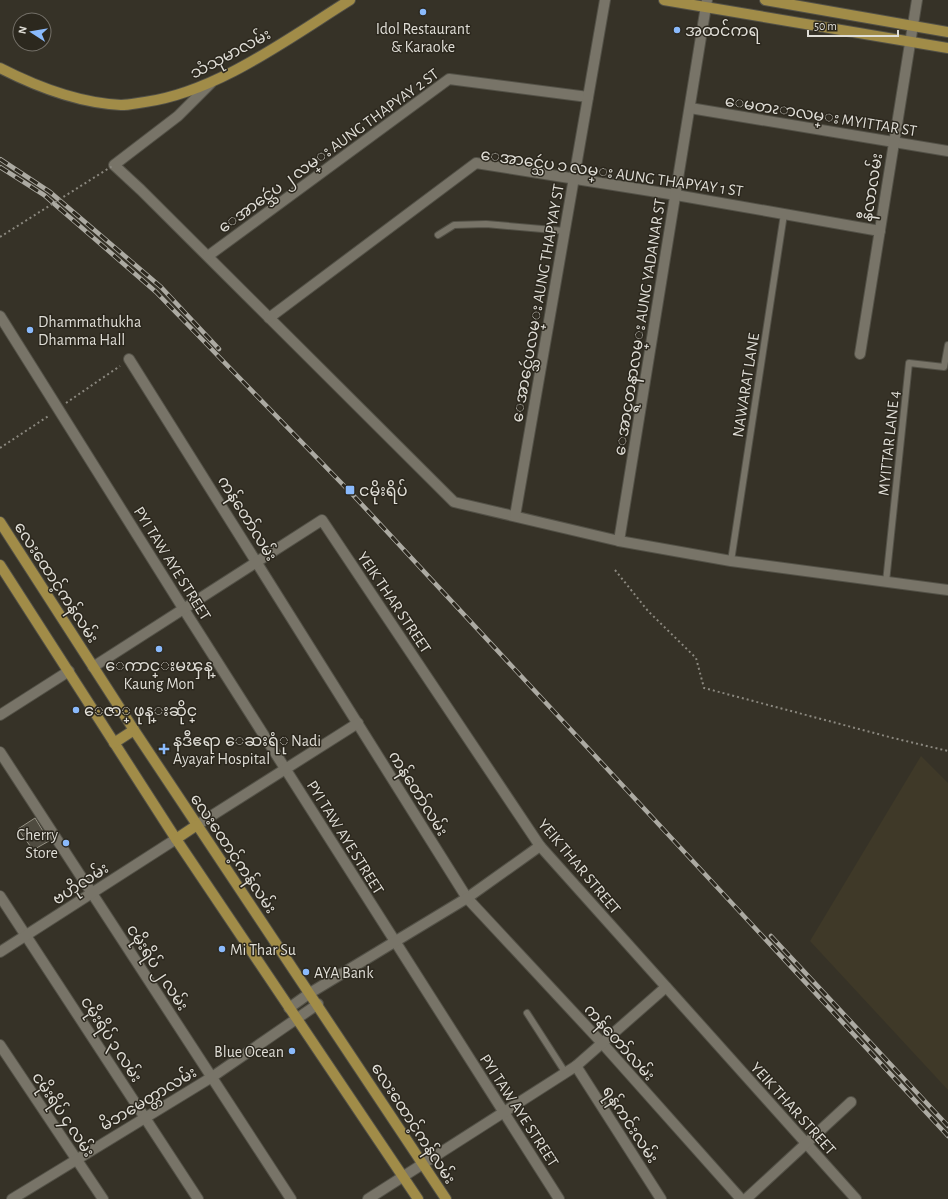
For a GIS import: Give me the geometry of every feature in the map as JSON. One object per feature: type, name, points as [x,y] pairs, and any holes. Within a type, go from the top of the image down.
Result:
[{"type":"main road","name":"သံသုမာလမ်း","points":[[0,68],[20,78],[78,99],[122,105],[166,99],[211,83],[350,0]]},
{"type":"main road","points":[[664,0],[707,4],[948,48]]},
{"type":"main road","points":[[765,0],[948,32]]},
{"type":"main road","name":"လေးထောင့်ကန်လမ်း","points":[[0,522],[197,826],[310,992],[446,1199]]},
{"type":"main road","points":[[0,566],[176,839],[418,1199]]},
{"type":"main road","points":[[114,743],[134,730]]},
{"type":"main road","points":[[176,839],[197,826]]},
{"type":"street","name":"ေအာင္သေဴပလမ္း AUNG THAPYAY ST","points":[[515,516],[605,0]]},
{"type":"street","name":"နီလာလမ်း","points":[[860,354],[917,0]]},
{"type":"street","name":"ေအာင္ရတနာလမ္း AUNG YADANAR ST","points":[[619,541],[707,4]]},
{"type":"street","name":"ေအာင္သေဴပ ၂ လမ္း AUNG THAPYAY 2 ST","points":[[208,256],[448,79],[588,97]]},
{"type":"street","points":[[211,83],[178,116],[114,165],[208,256],[454,502],[619,541],[731,561],[948,590]]},
{"type":"street","name":"ေမတၩာလမ္း MYITTAR ST","points":[[690,108],[948,151]]},
{"type":"street","name":"ေအာင္သေဴပ ၁ လမ္း AUNG THAPYAY 1 ST","points":[[269,318],[476,163],[676,195],[880,231]]},
{"type":"street","name":"PYI TAW AYE STREET","points":[[0,316],[183,608],[559,1199]]},
{"type":"street","name":"ကန်တော်လမ်း","points":[[129,359],[467,898],[602,1043],[741,1199]]},
{"type":"street","name":"YEIK THAR STREET","points":[[257,561],[322,520],[540,846],[856,1199]]},
{"type":"street","points":[[93,667],[257,561]]},
{"type":"street","points":[[0,715],[69,671]]},
{"type":"street","points":[[197,826],[358,723]]},
{"type":"street","name":"ငမိုးရိပ် ၂ လမ်း","points":[[0,752],[292,1199]]},
{"type":"street","name":"ဗဟိုလမ်း","points":[[0,952],[176,839]]},
{"type":"street","points":[[289,1008],[310,992],[467,898],[540,846]]},
{"type":"street","name":"ငမိုးရိပ် ၃ လမ်း","points":[[0,896],[198,1199]]},
{"type":"street","points":[[368,1199],[503,1111],[576,1066],[666,987]]},
{"type":"street","name":"မိဘမေတ္တာလမ်း","points":[[12,1199],[212,1076],[318,1004]]},
{"type":"street","name":"ငမိုးရိပ် ၄ လမ်း","points":[[0,1045],[103,1199]]},
{"type":"street","name":"ရန်ကင်းလမ်း","points":[[576,1066],[661,1199]]},
{"type":"street","points":[[746,1199],[852,1102]]},
{"type":"lane","name":"NAWARAT LANE","points":[[731,561],[784,214]]},
{"type":"lane","points":[[438,235],[454,225],[486,224],[565,230]]},
{"type":"lane","name":"MYITTAR LANE 4","points":[[886,582],[909,363],[944,367],[948,345]]},
{"type":"lane","points":[[527,1014],[565,1072]]},
{"type":"path","points":[[0,237],[114,165]]},
{"type":"path","points":[[0,448],[129,359]]},
{"type":"path","points":[[615,570],[648,611],[696,658],[704,688],[948,751]]},
{"type":"shaded area","points":[[921,756],[948,783],[948,1090],[810,941]]},
{"type":"building","points":[[35,818],[49,841],[33,850],[18,829]]},
{"type":"railway","points":[[0,159],[50,192],[161,287],[219,349]]},
{"type":"railway","points":[[0,167],[44,195],[156,292],[353,495],[948,1136]]},
{"type":"railway","points":[[771,936],[948,1126]]},
{"type":"place","name":"Idol Restaurant & Karaoke","points":[[423,12]]},
{"type":"place","name":"အထင်ကရ","points":[[677,30]]},
{"type":"place","name":"Dhammathukha Dhamma Hall","points":[[30,330]]},
{"type":"place","name":"ငမိုးရိပ်","points":[[350,490]]},
{"type":"place","name":"ေကာင္းမၾန္ Kaung Mon","points":[[159,649]]},
{"type":"place","name":"ေဇာ္ ဖုန္းဆိုင္","points":[[76,710]]},
{"type":"place","name":"နဒီဧရာ ေဆးရံု Nadi Ayayar Hospital","points":[[164,749]]},
{"type":"place","name":"Cherry Store","points":[[66,843]]},
{"type":"place","name":"Mi Thar Su","points":[[222,949]]},
{"type":"place","name":"AYA Bank","points":[[306,972]]},
{"type":"place","name":"Blue Ocean","points":[[292,1051]]}]
